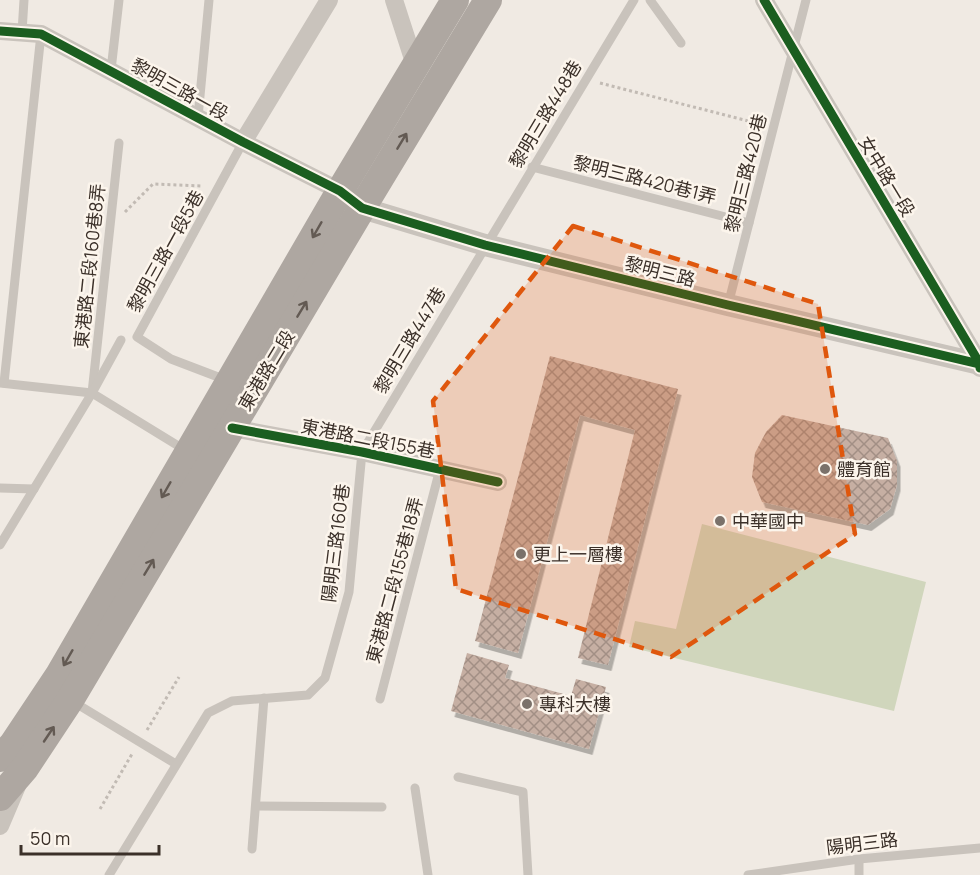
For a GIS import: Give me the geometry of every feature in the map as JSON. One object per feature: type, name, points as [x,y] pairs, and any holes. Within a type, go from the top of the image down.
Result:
[{"type":"main road","name":"東港路二段","points":[[12,763],[70,700],[210,440],[351,199],[415,65],[455,0]]},
{"type":"main road","name":"東港路二段","points":[[0,796],[12,763],[13,744],[210,440],[229,381],[351,199],[439,80],[488,0]]},
{"type":"street","points":[[243,142],[329,0]]},
{"type":"street","points":[[394,0],[415,65],[439,80]]},
{"type":"street","name":"女中路一段","points":[[764,0],[980,366]]},
{"type":"street","name":"黎明三路一段","points":[[0,31],[41,34],[351,199]]},
{"type":"street","name":"黎明三路","points":[[351,199],[485,245],[980,366]]},
{"type":"street","name":"東港路二段155巷","points":[[210,440],[362,452],[498,482]]},
{"type":"street","points":[[0,826],[12,763]]},
{"type":"lane","points":[[22,33],[24,0]]},
{"type":"lane","points":[[111,70],[119,0]]},
{"type":"lane","points":[[198,117],[209,0]]},
{"type":"lane","name":"黎明三路448巷","points":[[485,245],[634,0]]},
{"type":"lane","points":[[650,0],[681,43]]},
{"type":"lane","name":"黎明三路420巷","points":[[728,305],[806,0]]},
{"type":"lane","points":[[41,34],[2,383],[92,393],[210,440],[229,381]]},
{"type":"lane","name":"黎明三路一段5巷","points":[[229,381],[171,359],[136,337],[243,142]]},
{"type":"lane","name":"東港路二段160巷8弄","points":[[92,393],[119,143]]},
{"type":"lane","name":"黎明三路420巷1弄","points":[[532,167],[749,223]]},
{"type":"lane","name":"黎明三路447巷","points":[[362,452],[485,245]]},
{"type":"lane","points":[[0,545],[122,340]]},
{"type":"lane","name":"陽明三路160巷","points":[[109,875],[208,713],[232,700],[308,695],[325,678],[349,592],[362,452]]},
{"type":"lane","name":"東港路二段155巷18弄","points":[[380,699],[440,469]]},
{"type":"lane","points":[[0,488],[34,489]]},
{"type":"lane","points":[[252,849],[264,698]]},
{"type":"lane","points":[[70,700],[176,764]]},
{"type":"lane","points":[[458,777],[523,792],[528,875]]},
{"type":"lane","points":[[415,788],[428,875]]},
{"type":"lane","points":[[256,806],[382,807]]},
{"type":"lane","name":"陽明三路","points":[[748,875],[859,859],[980,848]]},
{"type":"lane","points":[[859,859],[859,875]]},
{"type":"path","points":[[585,79],[773,128]]},
{"type":"path","points":[[111,226],[153,183],[220,187]]},
{"type":"highlighted area","points":[[573,226],[818,304],[855,534],[671,657],[456,589],[433,401]]},
{"type":"green space","points":[[702,524],[926,582],[894,711],[629,647],[635,621],[676,629]]},
{"type":"building","points":[[550,356],[678,389],[608,665],[578,658],[635,430],[580,415],[518,653],[475,641]]},
{"type":"building","name":"體育館","points":[[782,415],[888,438],[897,461],[897,485],[890,509],[868,525],[762,502],[752,477],[755,453],[766,432]]},
{"type":"building","name":"專科大樓","points":[[467,653],[509,665],[505,678],[571,696],[576,679],[606,687],[589,749],[451,711]]},
{"type":"cycle path","points":[[764,0],[980,364],[980,368]]},
{"type":"cycle path","points":[[0,31],[41,34],[340,191],[362,208],[485,245],[980,364]]},
{"type":"cycle path","points":[[232,428],[362,452],[498,482]]},
{"type":"place","name":"體育館","points":[[825,469]]},
{"type":"place","name":"中華國中","points":[[720,521]]},
{"type":"place","name":"更上一層樓","points":[[521,554]]},
{"type":"place","name":"專科大樓","points":[[527,704]]}]
